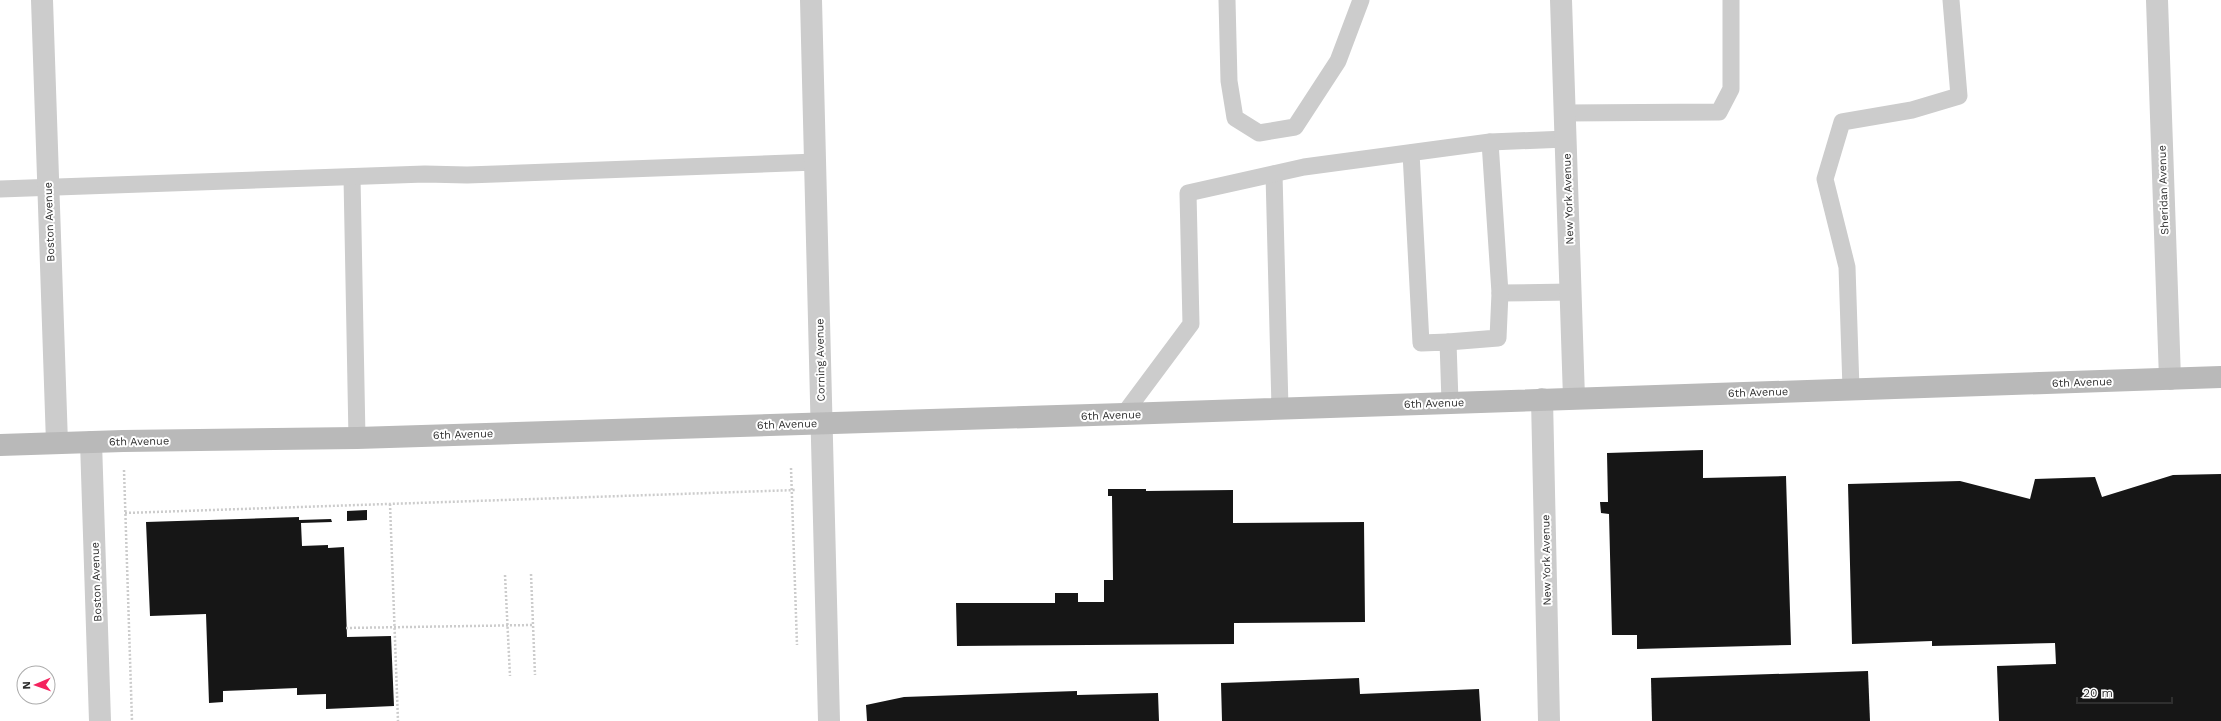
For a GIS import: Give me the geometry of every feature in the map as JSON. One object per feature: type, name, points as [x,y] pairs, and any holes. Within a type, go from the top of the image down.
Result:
[{"type":"main road","name":"6th Avenue","points":[[0,445],[123,441],[357,438],[2221,377]]},
{"type":"street","name":"Boston Avenue","points":[[42,0],[57,443]]},
{"type":"street","name":"Corning Avenue","points":[[811,0],[829,721]]},
{"type":"street","name":"New York Avenue","points":[[1561,0],[1574,398]]},
{"type":"street","name":"Sheridan Avenue","points":[[2157,0],[2170,379]]},
{"type":"street","name":"New York Avenue","points":[[1542,399],[1549,721]]},
{"type":"street","name":"Boston Avenue","points":[[92,442],[100,721]]},
{"type":"lane","points":[[1227,0],[1229,81],[1235,118],[1259,133],[1295,127],[1338,61],[1361,0]]},
{"type":"lane","points":[[1565,113],[1719,112],[1731,89],[1731,0]]},
{"type":"lane","points":[[1851,389],[1847,267],[1825,179],[1842,122],[1912,110],[1959,96],[1951,0]]},
{"type":"lane","points":[[1124,414],[1190,324],[1188,193],[1304,167],[1490,142],[1566,140]]},
{"type":"lane","points":[[1411,153],[1421,343],[1498,338],[1500,293],[1490,142]]},
{"type":"lane","points":[[0,189],[425,174],[467,176],[816,162]]},
{"type":"lane","points":[[1274,174],[1280,408]]},
{"type":"lane","points":[[352,177],[357,438]]},
{"type":"lane","points":[[1500,293],[1571,292]]},
{"type":"lane","points":[[1448,342],[1450,402]]},
{"type":"path","points":[[123,441],[132,721]]},
{"type":"path","points":[[792,468],[797,649]]},
{"type":"path","points":[[125,513],[792,490]]},
{"type":"path","points":[[390,504],[398,721]]},
{"type":"path","points":[[531,574],[535,675]]},
{"type":"path","points":[[505,575],[510,676]]},
{"type":"path","points":[[346,628],[533,625]]},
{"type":"building","points":[[1703,450],[1703,478],[1786,476],[1791,645],[1637,649],[1637,635],[1612,635],[1609,514],[1601,513],[1600,502],[1608,502],[1607,453]]},
{"type":"building","points":[[2221,474],[2221,721],[1999,721],[1997,666],[2056,664],[2055,643],[1932,646],[1932,641],[1852,644],[1848,484],[1960,481],[2030,499],[2035,479],[2095,477],[2102,497],[2173,475]]},
{"type":"building","points":[[1108,489],[1146,489],[1146,491],[1233,490],[1233,523],[1364,522],[1365,622],[1234,623],[1234,644],[957,646],[956,603],[1055,603],[1055,593],[1078,593],[1078,602],[1104,602],[1104,580],[1113,580],[1112,496],[1108,496]]},
{"type":"building","points":[[367,510],[367,520],[347,521],[347,511]]},
{"type":"building","points":[[299,517],[299,520],[331,519],[332,522],[301,523],[302,546],[328,545],[328,548],[344,547],[347,637],[391,636],[394,706],[326,709],[326,694],[297,695],[297,688],[223,691],[223,702],[209,703],[206,614],[150,616],[146,522]]},
{"type":"building","points":[[1868,671],[1870,721],[1652,721],[1651,678]]},
{"type":"building","points":[[1359,678],[1360,694],[1479,689],[1481,721],[1222,721],[1221,683]]},
{"type":"building","points":[[1077,691],[1077,695],[1158,693],[1159,721],[867,721],[866,705],[904,697]]}]
